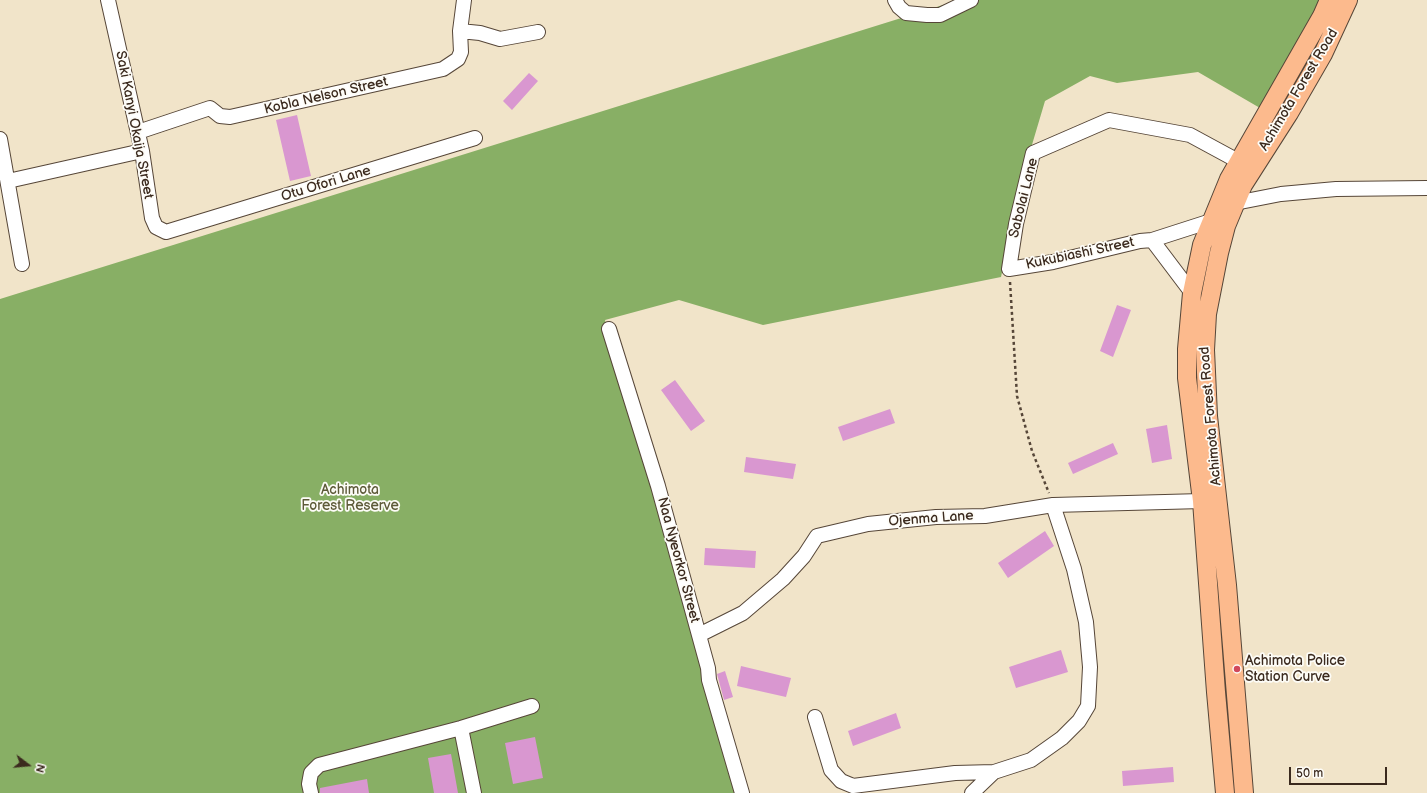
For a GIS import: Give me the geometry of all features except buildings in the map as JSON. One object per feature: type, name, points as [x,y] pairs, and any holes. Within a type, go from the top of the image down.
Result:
[{"type":"main road","name":"Achimota Forest Road","points":[[1226,793],[1216,692],[1202,501],[1187,378],[1187,349],[1192,294],[1202,245],[1238,161],[1322,16],[1329,0]]},
{"type":"main road","name":"Achimota Forest Road","points":[[1244,793],[1227,585],[1208,416],[1204,350],[1207,314],[1212,283],[1226,226],[1235,203],[1250,170],[1289,113],[1323,54],[1348,0]]},
{"type":"main road","points":[[1219,793],[1224,769]]},
{"type":"street","name":"Saki Kanyi Okaija Street","points":[[108,0],[142,151],[152,218],[156,227],[166,232],[177,228]]},
{"type":"street","name":"Kobla Nelson Street","points":[[138,132],[210,108],[220,116],[230,117],[443,69],[458,59],[461,52],[460,31],[464,0]]},
{"type":"street","points":[[895,0],[899,7],[906,12],[940,15],[971,0]]},
{"type":"street","points":[[460,31],[480,33],[488,37],[500,39],[538,32]]},
{"type":"street","name":"Sabolai Lane","points":[[1009,269],[1016,224],[1033,153],[1109,120],[1190,135],[1238,161]]},
{"type":"street","name":"Otu Ofori Lane","points":[[177,228],[475,138]]},
{"type":"street","points":[[0,139],[22,264]]},
{"type":"street","points":[[8,181],[142,151]]},
{"type":"street","points":[[1235,203],[1282,194],[1336,189],[1427,188]]},
{"type":"street","name":"Kukubiashi Street","points":[[1009,269],[1053,262],[1140,241],[1152,240],[1211,221]]},
{"type":"street","name":"Kukubiashi Street","points":[[1152,240],[1192,294]]},
{"type":"street","name":"Naa Nyeorkor Street","points":[[610,329],[658,486],[708,668],[709,680],[742,793]]},
{"type":"street","name":"Ojenma Lane","points":[[699,635],[743,613],[783,579],[804,556],[817,536],[868,524],[936,517],[985,516],[1054,505],[1202,501]]},
{"type":"street","points":[[815,717],[831,770],[841,781],[853,786],[948,774],[994,772],[1031,760],[1062,738],[1079,721],[1088,706],[1090,668],[1086,622],[1074,569],[1054,505]]},
{"type":"street","points":[[311,793],[309,784],[311,773],[319,765],[461,728],[532,706]]},
{"type":"street","points":[[461,728],[474,793]]},
{"type":"street","points":[[972,793],[994,772]]},
{"type":"path","points":[[1009,269],[1012,297],[1017,396],[1032,451],[1054,505]]},
{"type":"green space","name":"Achimota Forest Reserve","points":[[959,0],[1323,0],[1260,108],[1198,72],[1117,83],[1090,76],[1045,101],[1023,175],[1001,277],[763,325],[679,300],[605,320],[743,793],[0,793],[0,299]]},
{"type":"place","name":"Achimota Police Station Curve","points":[[1237,669]]}]
